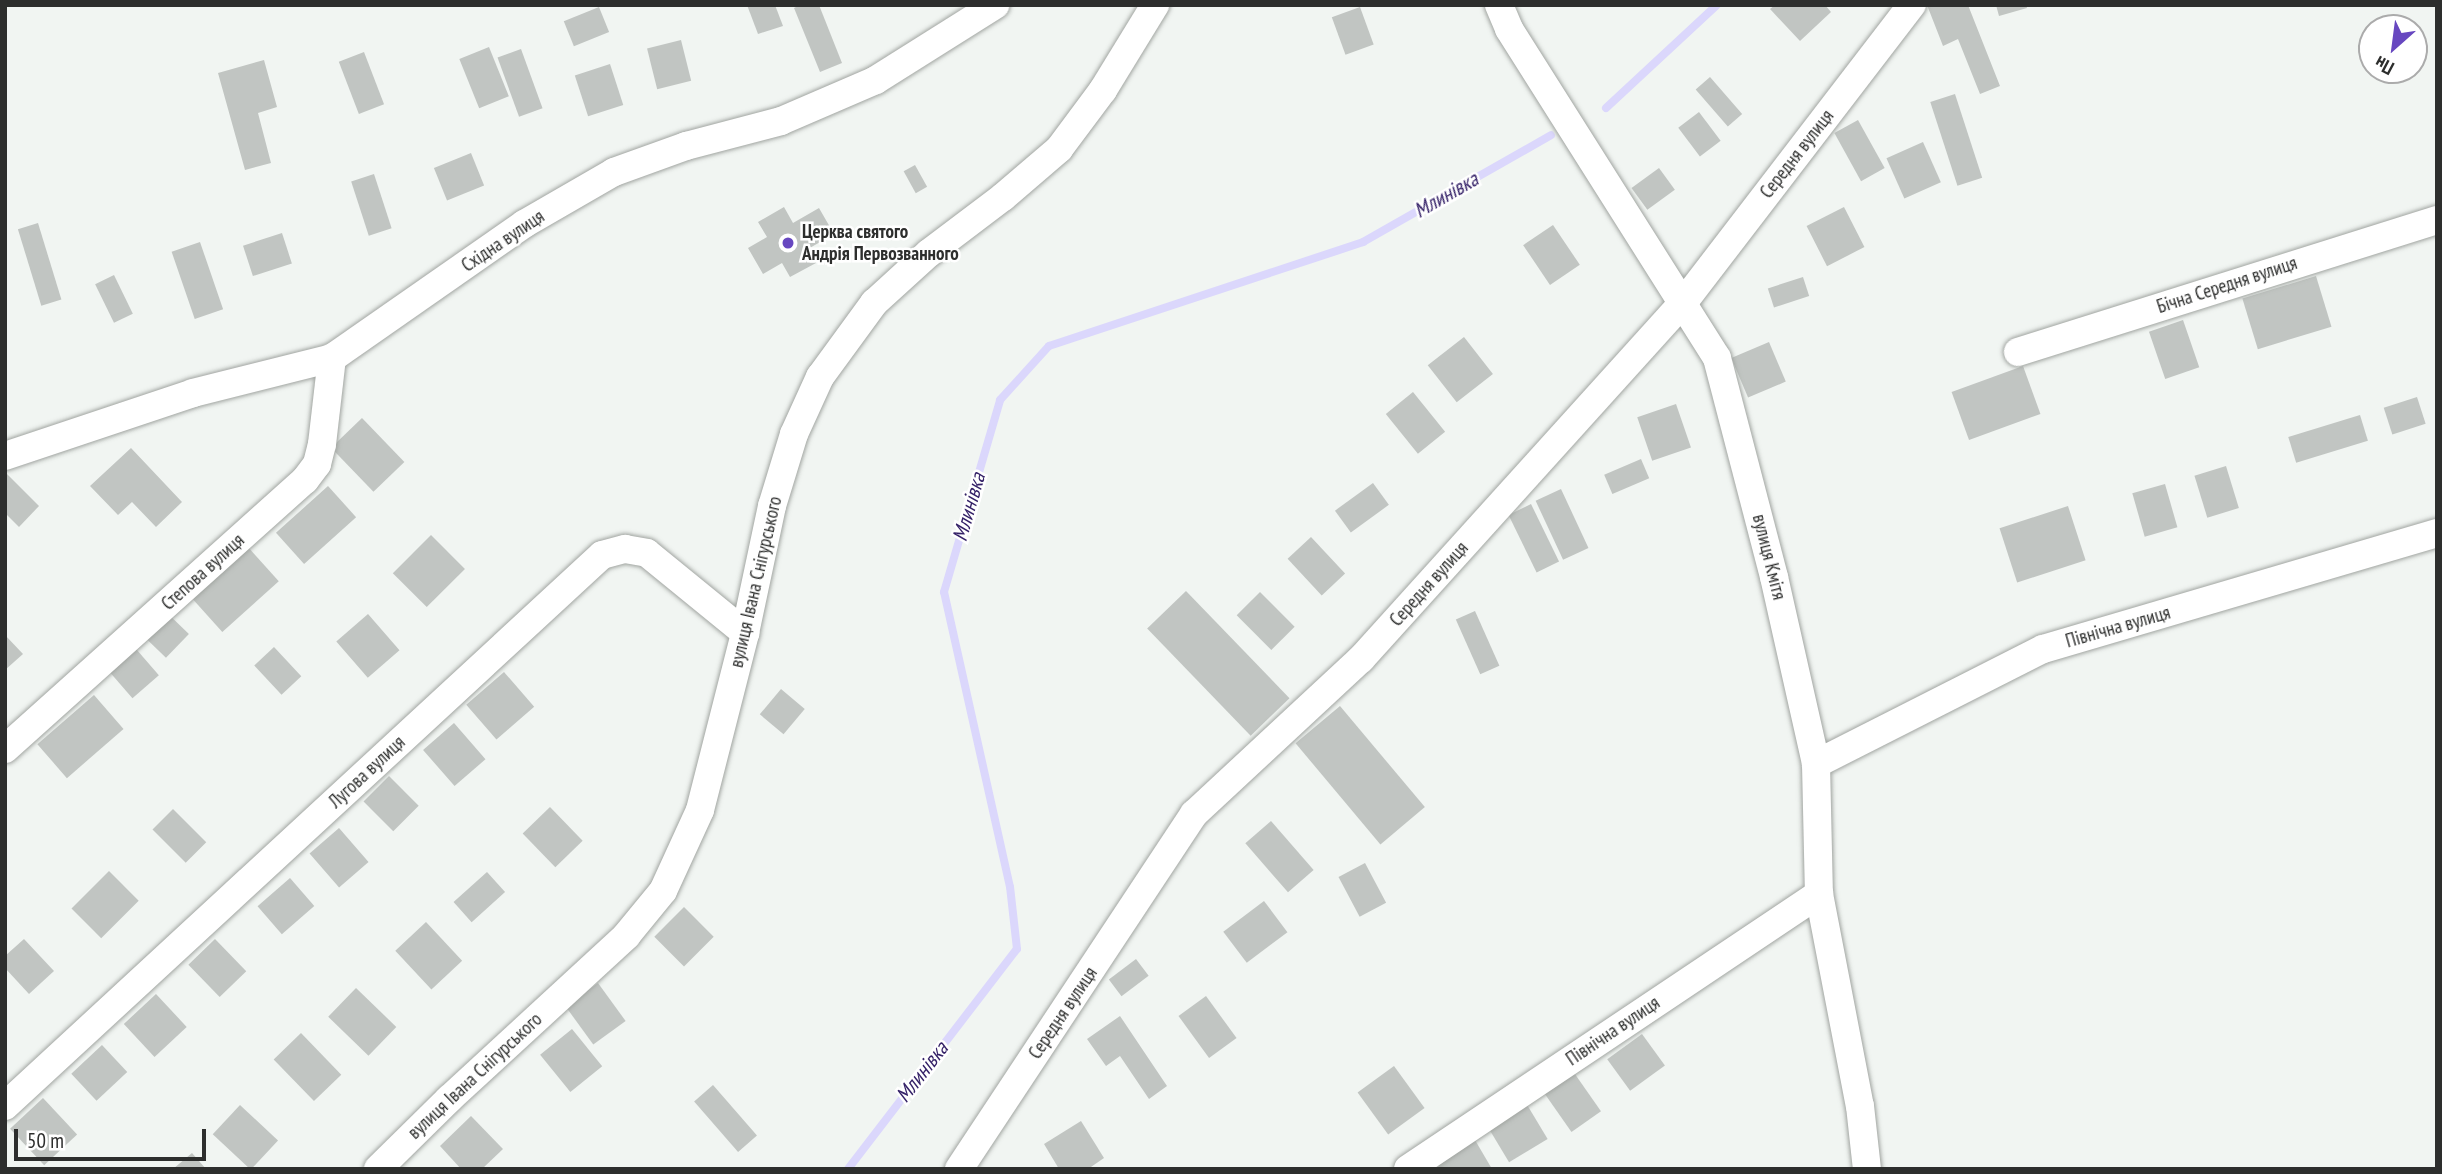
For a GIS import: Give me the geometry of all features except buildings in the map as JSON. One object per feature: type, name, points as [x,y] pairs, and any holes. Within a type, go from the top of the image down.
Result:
[{"type":"street","name":"Східна вулиця","points":[[5,456],[193,393],[332,358],[524,224],[614,172],[686,146],[781,121],[876,80],[995,5]]},
{"type":"street","name":"вулиця Івана Снігурського","points":[[378,1169],[449,1099],[626,936],[663,891],[700,810],[745,634],[772,506],[794,435],[820,377],[874,303],[929,253],[1003,197],[1059,149],[1103,90],[1155,5]]},
{"type":"street","name":"вулиця Кмітя","points":[[1499,5],[1508,29],[1717,358],[1774,576],[1816,764],[1819,894],[1860,1106],[1867,1169]]},
{"type":"street","name":"Середня вулиця","points":[[959,1169],[1194,814],[1361,659],[1683,303],[1912,5]]},
{"type":"street","name":"Бічна Середня вулиця","points":[[2018,352],[2437,220]]},
{"type":"street","name":"Степова вулиця","points":[[5,749],[305,480],[317,464],[322,444],[332,358]]},
{"type":"street","name":"Північна вулиця","points":[[1816,764],[2043,649],[2437,533]]},
{"type":"street","name":"Лугова вулиця","points":[[5,1106],[603,555],[625,549],[647,553],[745,634]]},
{"type":"street","name":"Північна вулиця","points":[[1408,1169],[1819,894]]},
{"type":"waterway","name":"Млинівка","points":[[1606,108],[1717,5]]},
{"type":"waterway","name":"Млинівка","points":[[848,1169],[1017,949],[1010,887],[944,592],[1000,400],[1049,346],[1363,242],[1551,135]]},
{"type":"place","name":"Церква святого Андрія Первозванного","points":[[788,243]]}]
